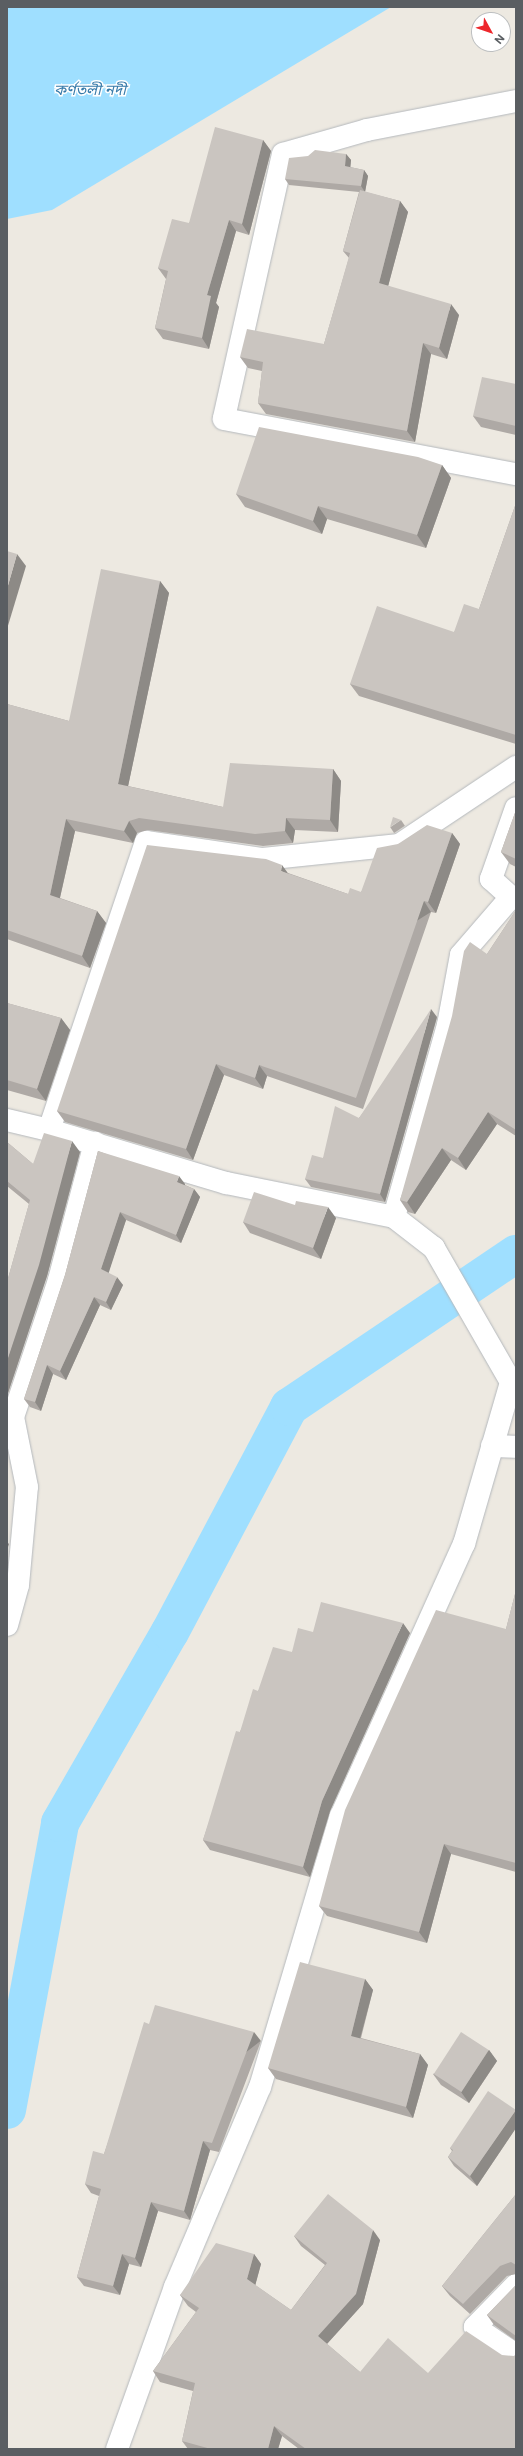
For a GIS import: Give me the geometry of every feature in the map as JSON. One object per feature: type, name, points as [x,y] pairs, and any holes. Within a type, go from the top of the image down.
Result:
[{"type":"street","points":[[516,101],[367,130],[283,154],[224,419],[516,474]]},
{"type":"street","points":[[49,1130],[146,842],[263,859],[399,845],[516,767]]},
{"type":"street","points":[[394,1217],[448,1025],[461,956],[511,897],[491,879],[516,808]]},
{"type":"street","points":[[7,1120],[95,1143],[226,1183],[394,1217],[434,1248],[511,1382],[464,1544],[341,1816],[260,2087],[175,2288],[117,2449]]},
{"type":"street","points":[[7,1624],[18,1585],[28,1487],[13,1417],[59,1280],[95,1143]]},
{"type":"street","points":[[492,1446],[516,1447]]},
{"type":"street","points":[[516,2285],[475,2327],[516,2355]]},
{"type":"water","name":"কর্ণতলী নদী","points":[[7,7],[391,7],[52,210],[7,219]]},
{"type":"building","points":[[215,127],[263,140],[242,224],[229,220],[207,295],[211,296],[202,338],[155,328],[168,271],[158,268],[172,219],[189,223]]},
{"type":"building","points":[[315,150],[346,154],[345,166],[364,170],[361,186],[285,179],[289,158],[308,156]]},
{"type":"building","points":[[360,190],[400,201],[379,283],[451,304],[439,348],[423,343],[407,431],[258,403],[263,362],[240,357],[247,329],[324,344],[350,253],[343,251]]},
{"type":"building","points":[[482,377],[516,384],[516,426],[473,416]]},
{"type":"building","points":[[259,427],[418,457],[442,465],[417,535],[318,506],[313,521],[236,494]]},
{"type":"building","points":[[516,503],[516,735],[350,684],[377,606],[454,632],[464,604],[479,609]]},
{"type":"building","points":[[7,551],[17,554],[7,589]]},
{"type":"building","points":[[101,569],[160,581],[118,784],[223,807],[230,763],[333,769],[330,820],[286,818],[285,831],[255,834],[139,818],[129,821],[124,831],[66,819],[50,895],[97,911],[82,956],[7,930],[7,704],[69,721]]},
{"type":"building","points":[[516,810],[516,859],[501,852]]},
{"type":"building","points":[[393,817],[401,820],[390,827]]},
{"type":"building","points":[[427,825],[452,833],[428,902],[424,901],[356,1098],[259,1065],[255,1078],[216,1064],[186,1149],[57,1111],[147,845],[266,859],[282,865],[281,871],[348,894],[350,888],[361,892],[377,848],[398,844]]},
{"type":"building","points":[[516,910],[516,1130],[488,1112],[458,1158],[442,1148],[407,1202],[400,1200],[452,1016],[464,951],[470,942],[487,954]]},
{"type":"building","points":[[7,1003],[61,1018],[37,1089],[7,1080]]},
{"type":"building","points":[[431,1009],[380,1194],[305,1179],[312,1155],[323,1158],[335,1106],[359,1118]]},
{"type":"building","points":[[44,1133],[72,1141],[39,1265],[7,1361],[7,1282],[30,1200],[7,1181],[7,1142],[33,1164]]},
{"type":"building","points":[[98,1151],[179,1176],[177,1182],[194,1189],[176,1235],[120,1212],[101,1269],[117,1277],[106,1302],[94,1297],[60,1371],[47,1365],[35,1402],[24,1399],[65,1275]]},
{"type":"building","points":[[254,1192],[295,1205],[296,1201],[328,1207],[313,1248],[243,1222]]},
{"type":"building","points":[[516,1590],[516,1863],[444,1844],[419,1932],[319,1906],[345,1810],[436,1610],[506,1629]]},
{"type":"building","points":[[321,1602],[403,1623],[322,1801],[303,1867],[203,1840],[236,1731],[240,1732],[253,1689],[258,1691],[273,1647],[292,1652],[298,1628],[313,1632]]},
{"type":"building","points":[[300,1962],[365,1979],[351,2036],[420,2054],[406,2107],[268,2068]]},
{"type":"building","points":[[155,2005],[254,2032],[212,2143],[203,2141],[184,2211],[151,2202],[135,2258],[122,2254],[113,2286],[77,2277],[101,2189],[85,2184],[93,2151],[104,2154],[144,2022],[149,2024]]},
{"type":"building","points":[[461,2032],[489,2050],[461,2092],[434,2074]]},
{"type":"building","points":[[488,2091],[516,2110],[470,2176],[448,2157],[453,2150],[450,2148]]},
{"type":"building","points":[[328,2194],[373,2230],[356,2294],[318,2336],[360,2372],[388,2338],[428,2373],[466,2331],[502,2355],[514,2356],[516,2354],[516,2449],[306,2449],[274,2426],[268,2449],[211,2449],[182,2441],[195,2383],[153,2371],[199,2308],[180,2295],[216,2243],[254,2254],[247,2279],[291,2310],[327,2263],[294,2236]]},
{"type":"building","points":[[516,2194],[516,2265],[511,2262],[500,2266],[463,2304],[442,2286]]},
{"type":"building","points":[[516,2285],[516,2336],[487,2315]]},
{"type":"waterway","points":[[7,2110],[60,1823],[170,1632],[289,1407],[516,1254]]}]
